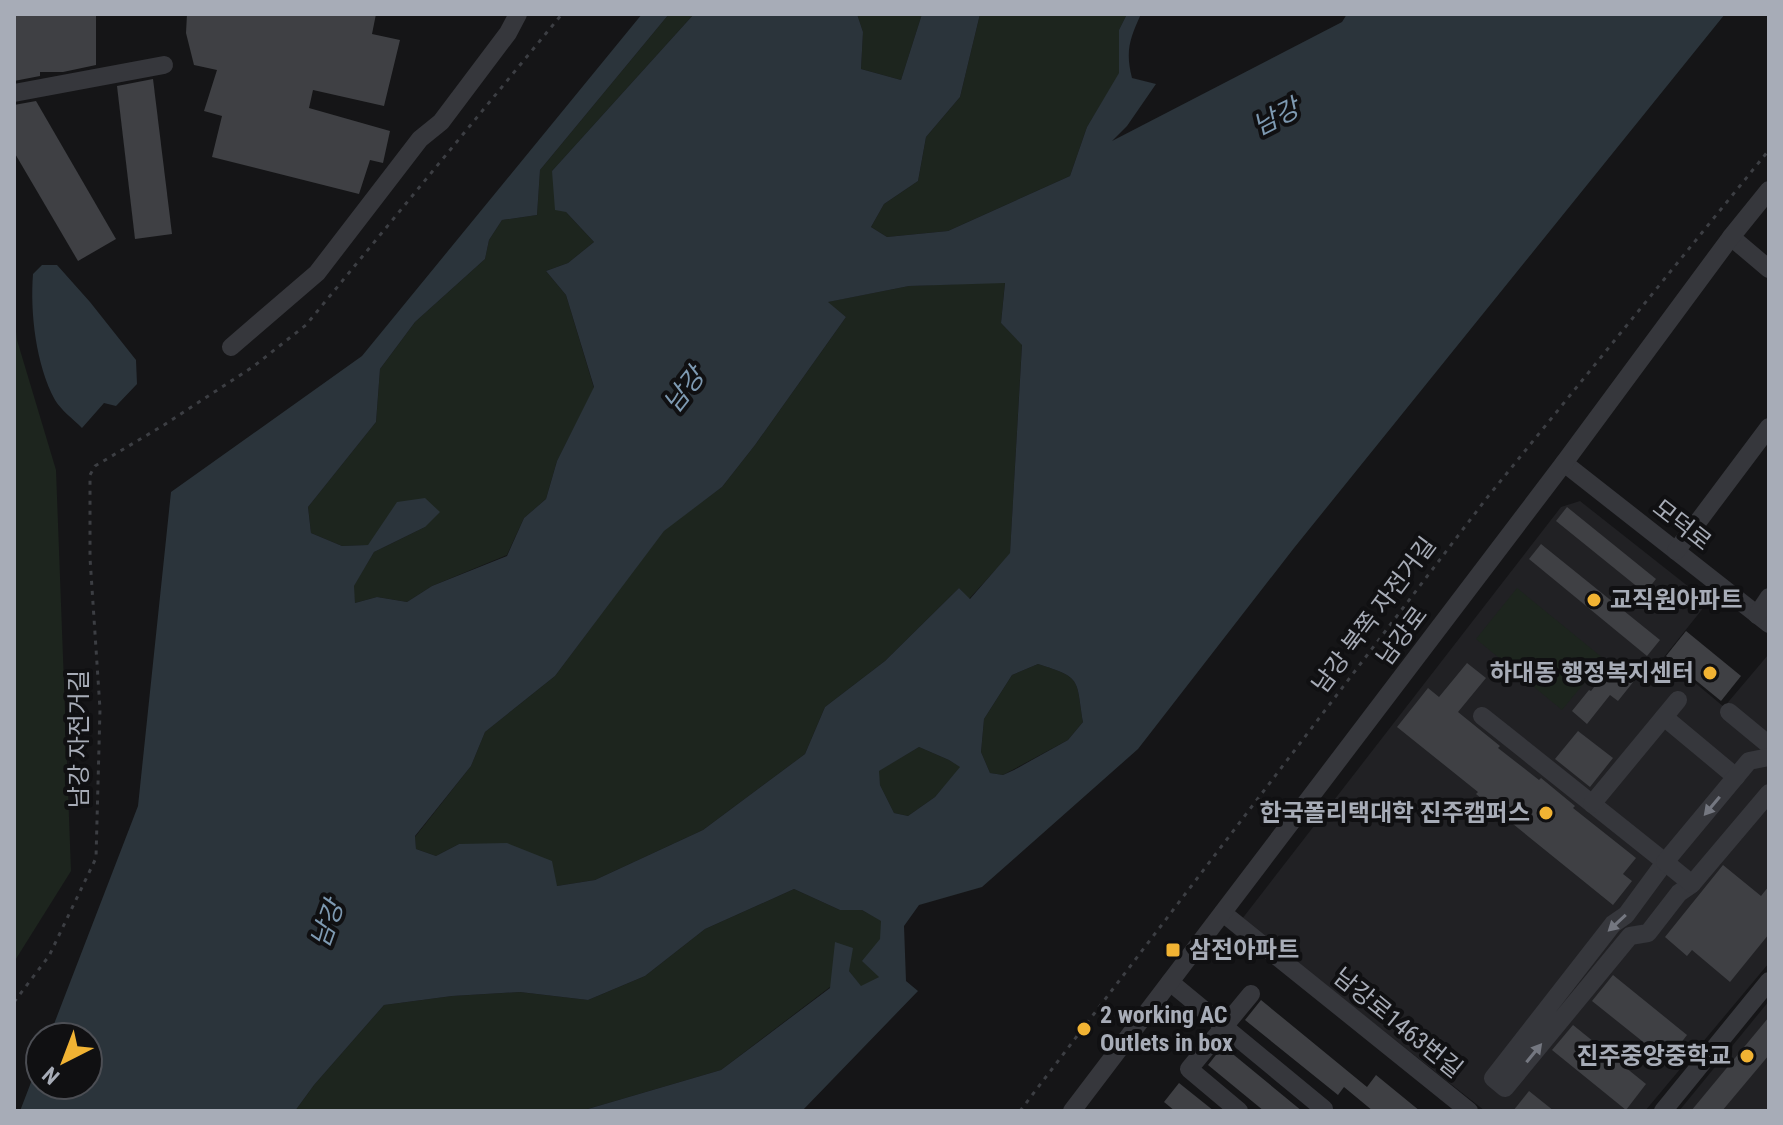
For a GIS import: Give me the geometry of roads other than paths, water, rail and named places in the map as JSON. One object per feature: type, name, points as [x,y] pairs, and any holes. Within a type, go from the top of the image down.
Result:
[{"type":"street","points":[[231,347],[317,273],[420,139],[441,122],[508,33],[518,14]]},
{"type":"street","points":[[14,93],[164,65]]},
{"type":"street","name":"남강로","points":[[1072,1111],[1769,190]]},
{"type":"street","points":[[1731,237],[1769,269]]},
{"type":"street","points":[[1676,551],[1769,427]]},
{"type":"street","name":"모덕로","points":[[1564,463],[1763,620]]},
{"type":"street","points":[[1763,620],[1769,597]]},
{"type":"street","points":[[1592,804],[1678,700]]},
{"type":"street","points":[[1729,712],[1769,745]]},
{"type":"street","points":[[1482,716],[1692,884]]},
{"type":"street","points":[[1664,717],[1736,777]]},
{"type":"street","points":[[1769,757],[1749,761],[1665,862],[1626,915],[1613,924],[1493,1078],[1505,1088],[1630,936],[1648,933],[1679,893],[1692,884],[1769,793]]},
{"type":"street","name":"남강로1463번길","points":[[1223,913],[1469,1111]]},
{"type":"street","points":[[1663,1111],[1769,981]]},
{"type":"street","points":[[1170,982],[1324,1109]]},
{"type":"street","points":[[1239,1111],[1189,1069],[1251,994]]},
{"type":"water","name":"남강","points":[[642,14],[669,14],[540,170],[537,215],[502,220],[489,240],[485,259],[415,322],[380,369],[376,422],[308,507],[311,533],[342,546],[368,545],[397,502],[425,498],[440,512],[425,527],[374,552],[354,586],[355,603],[377,597],[407,602],[432,586],[507,556],[524,518],[546,499],[557,461],[594,387],[566,295],[546,271],[568,263],[594,242],[566,212],[555,210],[552,171],[694,14],[857,14],[863,32],[861,69],[901,80],[922,14],[980,14],[960,97],[926,137],[918,181],[884,204],[871,227],[887,237],[948,231],[1070,176],[1087,127],[1119,73],[1119,30],[1127,14],[1141,14],[1130,45],[1132,78],[1156,84],[1127,126],[1112,141],[1342,22],[1347,14],[1725,14],[1294,548],[1138,749],[982,887],[919,905],[904,926],[906,981],[918,991],[802,1111],[581,1111],[721,1070],[830,988],[835,942],[853,948],[849,971],[861,986],[879,977],[862,961],[880,939],[881,921],[862,910],[840,910],[794,889],[705,929],[645,976],[588,1000],[520,992],[452,996],[384,1005],[295,1111],[20,1111],[24,1101],[104,1101],[104,1021],[55,1021],[138,806],[171,492],[362,356]],"holes":[[[1005,283],[1001,323],[1022,345],[1010,553],[970,599],[959,588],[885,661],[825,707],[805,754],[703,830],[595,880],[557,886],[552,861],[507,843],[459,844],[436,856],[416,849],[415,836],[471,766],[485,732],[555,676],[664,531],[722,487],[755,445],[846,317],[828,302],[909,286]],[[1038,664],[1063,673],[1074,682],[1083,722],[1068,740],[1014,770],[1003,775],[990,773],[981,752],[984,719],[1012,675]],[[919,747],[960,767],[935,797],[908,816],[894,813],[880,785],[879,771]]]},
{"type":"water","points":[[42,265],[57,265],[136,360],[137,384],[116,406],[104,403],[82,428],[55,400],[39,355],[32,289],[33,274]]},
{"type":"place","name":"교직원아파트","points":[[1594,600]]},
{"type":"place","name":"하대동 행정복지센터","points":[[1710,673]]},
{"type":"place","name":"한국폴리택대학 진주캠퍼스","points":[[1546,813]]},
{"type":"place","name":"삼전아파트","points":[[1173,950]]},
{"type":"place","name":"2 working AC Outlets in box","points":[[1084,1029]]},
{"type":"place","name":"진주중앙중학교","points":[[1747,1056]]}]
